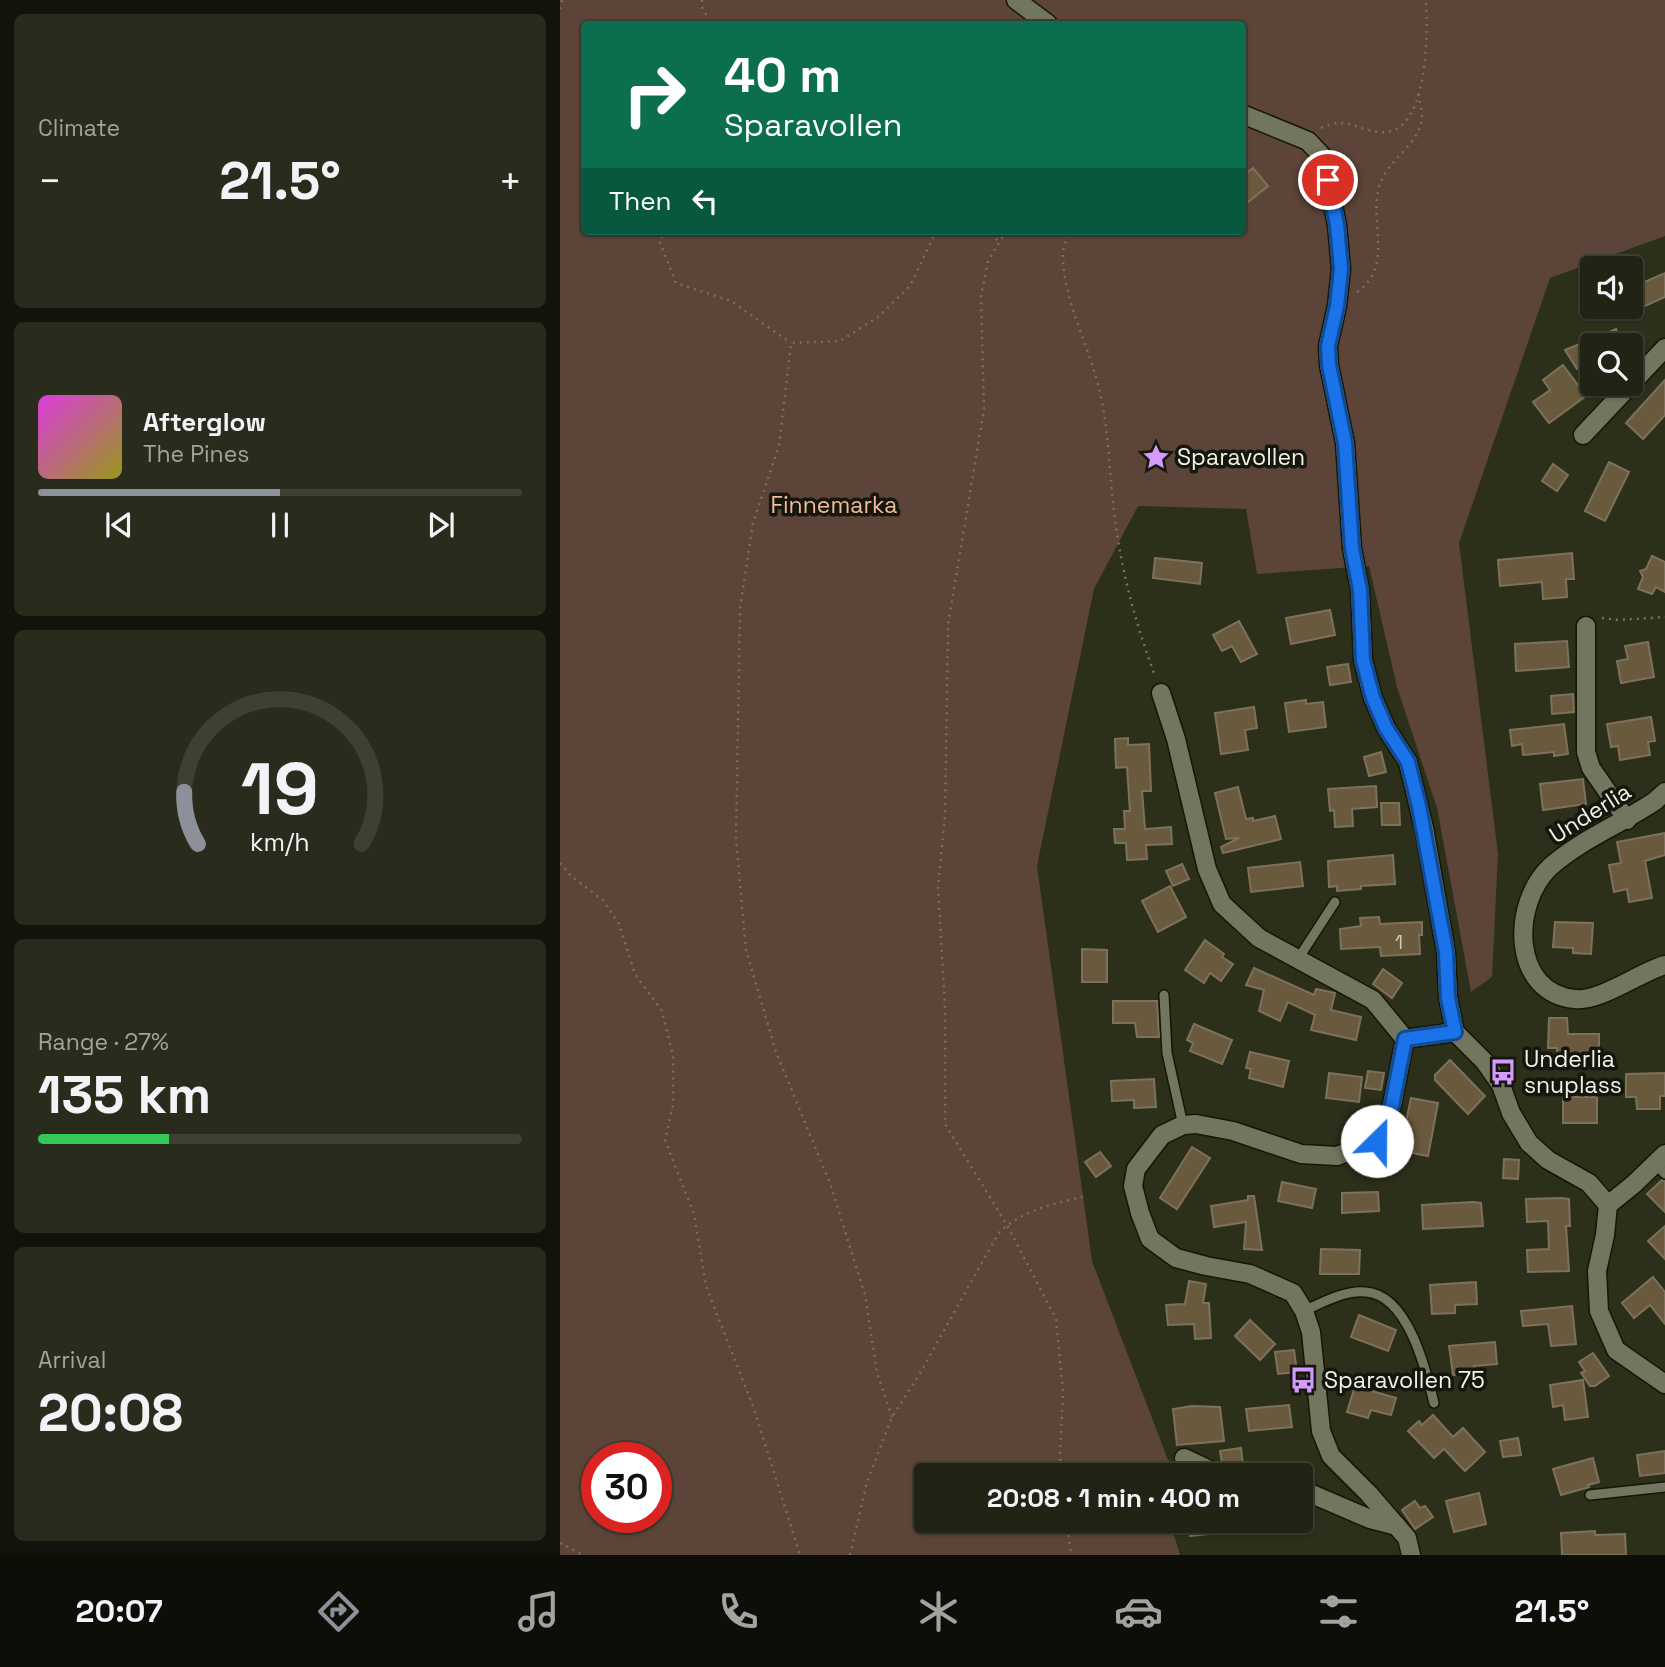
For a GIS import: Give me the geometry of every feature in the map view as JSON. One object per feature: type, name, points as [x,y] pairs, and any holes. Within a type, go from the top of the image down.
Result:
[{"type":"street","points":[[1016,0],[1044,21]]},
{"type":"street","points":[[1246,116],[1308,141],[1323,157],[1337,225],[1341,269],[1337,306],[1328,346],[1329,365],[1345,443],[1352,548],[1360,590],[1363,660],[1373,698],[1386,728],[1408,762],[1424,828],[1446,952],[1448,998],[1455,1032],[1485,1062],[1501,1085],[1511,1114],[1529,1143],[1548,1160],[1588,1183],[1608,1205]]},
{"type":"street","points":[[1583,435],[1665,348]]},
{"type":"street","points":[[1586,626],[1586,752],[1591,768],[1627,820]]},
{"type":"street","points":[[1161,692],[1177,739],[1207,869],[1222,904],[1259,938],[1373,1000],[1405,1039]]},
{"type":"street","name":"Underlia","points":[[1665,792],[1627,820],[1578,847],[1549,869],[1529,897],[1522,921],[1524,947],[1532,972],[1552,993],[1577,1000],[1603,993],[1665,965]]},
{"type":"street","points":[[1405,1039],[1455,1032]]},
{"type":"street","points":[[1405,1039],[1392,1105],[1377,1141],[1337,1156],[1301,1154],[1233,1131],[1196,1124],[1183,1125],[1162,1135],[1136,1169],[1133,1186],[1150,1239],[1176,1258],[1250,1274],[1293,1293],[1304,1311],[1311,1332],[1321,1431],[1331,1456],[1407,1538],[1410,1555]]},
{"type":"street","points":[[1662,1163],[1608,1205],[1597,1271],[1599,1311],[1616,1350],[1665,1384]]},
{"type":"street","points":[[1184,1458],[1195,1463]]},
{"type":"street","points":[[1313,1495],[1370,1520],[1397,1526]]},
{"type":"lane","points":[[1298,959],[1335,902]]},
{"type":"lane","points":[[1164,995],[1169,1061],[1183,1125]]},
{"type":"lane","points":[[1304,1311],[1335,1297],[1357,1292],[1368,1292],[1380,1297],[1401,1314],[1409,1328],[1424,1364],[1434,1402]]},
{"type":"lane","points":[[1590,1495],[1665,1487]]},
{"type":"path","points":[[560,9],[562,0]]},
{"type":"path","points":[[702,0],[702,7],[709,21]]},
{"type":"path","points":[[1308,141],[1318,129],[1331,122],[1349,122],[1377,132],[1392,132],[1405,124],[1413,110],[1423,79],[1426,0]]},
{"type":"path","points":[[1337,306],[1362,289],[1376,271],[1380,251],[1376,206],[1379,185],[1391,163],[1410,144],[1422,120],[1418,93]]},
{"type":"path","points":[[663,235],[659,240],[676,283],[731,301],[791,343],[840,341],[878,317],[910,286],[934,235]]},
{"type":"path","points":[[989,235],[999,242]]},
{"type":"path","points":[[1003,235],[988,261],[981,296],[984,409],[948,625],[945,814],[938,887],[945,1005],[946,1124],[1007,1225],[1056,1319],[1063,1391],[1061,1463]]},
{"type":"path","points":[[1070,235],[1064,246],[1063,259],[1068,289],[1100,394],[1115,525],[1125,580],[1161,692]]},
{"type":"path","points":[[791,343],[779,446],[753,523],[740,608],[736,839],[746,950],[776,1052],[831,1185],[865,1295],[877,1373],[892,1417]]},
{"type":"path","points":[[1586,626],[1598,617],[1618,620],[1665,617]]},
{"type":"path","points":[[560,863],[571,876],[603,900],[619,924],[635,974],[662,1011],[673,1055],[673,1105],[666,1140],[694,1214],[706,1286],[754,1409],[800,1555]]},
{"type":"path","points":[[850,1555],[867,1482],[892,1417],[919,1375],[998,1234],[1007,1225],[1040,1207],[1085,1196]]},
{"type":"path","points":[[1068,1533],[1071,1555]]},
{"type":"path","points":[[560,1543],[583,1555]]},
{"type":"green space","name":"Finnemarka","points":[[560,0],[1665,0],[1665,236],[1610,256],[1580,256],[1580,267],[1550,278],[1459,543],[1498,854],[1492,977],[1471,992],[1437,808],[1397,687],[1369,566],[1257,574],[1246,509],[1138,506],[1094,589],[1037,866],[1092,1261],[1168,1460],[1175,1463],[914,1463],[914,1533],[1174,1533],[1180,1555],[560,1555]]},
{"type":"building","points":[[1253,168],[1268,186],[1246,204],[1246,174]]},
{"type":"building","points":[[1665,273],[1665,297],[1643,307],[1643,283]]},
{"type":"building","points":[[1580,344],[1580,368],[1577,369],[1565,350]]},
{"type":"building","points":[[1563,365],[1580,388],[1580,396],[1586,396],[1549,423],[1533,402],[1550,390],[1543,380]]},
{"type":"building","points":[[1665,380],[1665,415],[1643,439],[1626,423]]},
{"type":"building","points":[[1609,462],[1629,472],[1605,521],[1585,511]]},
{"type":"building","points":[[1553,464],[1568,475],[1557,491],[1542,481]]},
{"type":"building","points":[[1572,553],[1574,579],[1566,579],[1567,597],[1543,599],[1542,582],[1500,586],[1498,560]]},
{"type":"building","points":[[1652,556],[1665,562],[1665,592],[1656,587],[1652,594],[1638,589],[1643,577],[1640,571],[1646,569]]},
{"type":"building","points":[[1155,558],[1202,563],[1200,584],[1153,578]]},
{"type":"building","points":[[1330,610],[1335,635],[1291,644],[1286,618]]},
{"type":"building","points":[[1239,621],[1257,654],[1241,662],[1232,646],[1222,651],[1213,635]]},
{"type":"building","points":[[1567,641],[1569,667],[1516,671],[1515,644]]},
{"type":"building","points":[[1648,642],[1654,677],[1621,683],[1617,661],[1628,659],[1625,646]]},
{"type":"building","points":[[1348,664],[1351,682],[1330,685],[1327,667]]},
{"type":"building","points":[[1573,694],[1574,712],[1552,714],[1551,696]]},
{"type":"building","points":[[1306,700],[1306,704],[1323,702],[1326,727],[1289,732],[1285,703]]},
{"type":"building","points":[[1254,707],[1257,728],[1245,730],[1248,750],[1221,754],[1215,713]]},
{"type":"building","points":[[1651,717],[1655,741],[1648,742],[1650,755],[1620,760],[1618,746],[1611,747],[1607,724]]},
{"type":"building","points":[[1564,724],[1568,754],[1554,756],[1554,752],[1523,755],[1522,744],[1512,746],[1510,730]]},
{"type":"building","points":[[1128,738],[1128,745],[1149,744],[1151,791],[1142,791],[1145,829],[1171,827],[1172,844],[1146,845],[1147,859],[1127,860],[1126,843],[1115,843],[1114,829],[1125,829],[1124,811],[1130,811],[1127,767],[1116,768],[1115,739]]},
{"type":"building","points":[[1381,752],[1386,772],[1369,776],[1364,757]]},
{"type":"building","points":[[1583,779],[1586,804],[1543,810],[1540,784]]},
{"type":"building","points":[[1376,786],[1377,807],[1352,809],[1353,826],[1335,827],[1328,789]]},
{"type":"building","points":[[1238,787],[1246,819],[1253,818],[1253,821],[1275,816],[1281,839],[1223,853],[1221,847],[1239,838],[1226,839],[1215,793]]},
{"type":"building","points":[[1381,803],[1399,803],[1400,825],[1382,825]]},
{"type":"building","points":[[1665,833],[1665,855],[1645,861],[1652,898],[1629,902],[1627,889],[1614,892],[1609,865],[1621,863],[1617,842]]},
{"type":"building","points":[[1393,855],[1395,884],[1337,891],[1337,886],[1329,887],[1328,861]]},
{"type":"building","points":[[1300,862],[1303,886],[1251,892],[1248,868]]},
{"type":"building","points":[[1182,864],[1189,879],[1173,886],[1166,871]]},
{"type":"building","points":[[1170,886],[1186,917],[1158,932],[1142,901]]},
{"type":"building","points":[[1379,917],[1380,924],[1422,922],[1422,935],[1419,935],[1420,954],[1381,956],[1380,947],[1341,949],[1340,929],[1361,926],[1360,918]]},
{"type":"building","points":[[1555,922],[1593,923],[1591,954],[1573,953],[1573,948],[1553,947]]},
{"type":"building","points":[[1205,940],[1233,964],[1221,981],[1210,973],[1204,983],[1185,970]]},
{"type":"building","points":[[1082,949],[1107,950],[1107,982],[1082,982]]},
{"type":"building","points":[[1254,968],[1314,995],[1316,989],[1335,993],[1331,1010],[1361,1017],[1356,1040],[1311,1030],[1315,1015],[1288,1002],[1280,1021],[1259,1011],[1264,990],[1246,985]]},
{"type":"building","points":[[1383,969],[1402,983],[1392,998],[1373,984]]},
{"type":"building","points":[[1113,1001],[1157,1001],[1159,1037],[1137,1037],[1135,1023],[1113,1023]]},
{"type":"building","points":[[1549,1018],[1567,1018],[1568,1034],[1599,1034],[1599,1060],[1557,1059],[1557,1048],[1548,1048]]},
{"type":"building","points":[[1194,1024],[1232,1040],[1222,1064],[1190,1051],[1193,1043],[1187,1040]]},
{"type":"building","points":[[1250,1052],[1289,1061],[1283,1087],[1249,1078],[1251,1069],[1246,1068]]},
{"type":"building","points":[[1450,1060],[1485,1096],[1468,1114],[1435,1080],[1435,1075]]},
{"type":"building","points":[[1368,1071],[1384,1073],[1381,1090],[1365,1088]]},
{"type":"building","points":[[1329,1073],[1362,1077],[1359,1102],[1326,1098]]},
{"type":"building","points":[[1665,1073],[1665,1096],[1660,1096],[1660,1109],[1637,1109],[1636,1097],[1626,1097],[1626,1074]]},
{"type":"building","points":[[1154,1079],[1156,1107],[1134,1108],[1134,1100],[1112,1101],[1111,1081]]},
{"type":"building","points":[[1563,1097],[1597,1097],[1597,1123],[1563,1123]]},
{"type":"building","points":[[1411,1098],[1438,1103],[1428,1156],[1407,1152],[1388,1165],[1380,1152],[1395,1140],[1397,1129],[1404,1131]]},
{"type":"building","points":[[1192,1147],[1210,1158],[1177,1209],[1160,1198]]},
{"type":"building","points":[[1100,1152],[1111,1166],[1096,1177],[1085,1162]]},
{"type":"building","points":[[1504,1159],[1519,1160],[1518,1179],[1503,1178]]},
{"type":"building","points":[[1662,1180],[1665,1181],[1665,1212],[1647,1194]]},
{"type":"building","points":[[1282,1182],[1316,1189],[1312,1208],[1278,1201]]},
{"type":"building","points":[[1378,1192],[1379,1211],[1342,1213],[1342,1193]]},
{"type":"building","points":[[1248,1196],[1254,1196],[1262,1250],[1244,1249],[1246,1222],[1214,1227],[1211,1206],[1248,1200]]},
{"type":"building","points":[[1526,1199],[1569,1199],[1570,1226],[1566,1226],[1569,1271],[1528,1272],[1527,1250],[1549,1249],[1548,1221],[1527,1222]]},
{"type":"building","points":[[1481,1203],[1483,1226],[1423,1229],[1422,1205]]},
{"type":"building","points":[[1665,1226],[1665,1259],[1648,1241]]},
{"type":"building","points":[[1321,1249],[1360,1250],[1359,1274],[1320,1274]]},
{"type":"building","points":[[1653,1277],[1665,1292],[1665,1324],[1650,1305],[1634,1318],[1622,1303]]},
{"type":"building","points":[[1189,1281],[1206,1284],[1203,1303],[1209,1303],[1211,1338],[1195,1339],[1194,1324],[1168,1325],[1166,1305],[1185,1304]]},
{"type":"building","points":[[1476,1282],[1477,1304],[1455,1305],[1455,1313],[1432,1314],[1430,1285]]},
{"type":"building","points":[[1572,1306],[1576,1344],[1551,1346],[1548,1324],[1523,1326],[1521,1311]]},
{"type":"building","points":[[1359,1315],[1396,1330],[1388,1351],[1351,1337]]},
{"type":"building","points":[[1250,1320],[1275,1344],[1260,1360],[1235,1336]]},
{"type":"building","points":[[1495,1342],[1497,1364],[1474,1366],[1475,1373],[1453,1375],[1449,1346]]},
{"type":"building","points":[[1294,1350],[1297,1372],[1278,1374],[1275,1352]]},
{"type":"building","points":[[1593,1353],[1609,1376],[1595,1386],[1590,1386],[1581,1373],[1585,1371],[1579,1362]]},
{"type":"building","points":[[1583,1380],[1588,1417],[1565,1420],[1563,1405],[1553,1407],[1550,1385]]},
{"type":"building","points":[[1355,1386],[1396,1398],[1391,1415],[1371,1410],[1368,1418],[1347,1412]]},
{"type":"building","points":[[1289,1405],[1292,1427],[1249,1431],[1246,1409]]},
{"type":"building","points":[[1192,1406],[1220,1407],[1224,1441],[1177,1445],[1173,1409]]},
{"type":"building","points":[[1433,1415],[1453,1437],[1463,1428],[1485,1452],[1465,1471],[1444,1449],[1434,1458],[1408,1431],[1419,1421],[1422,1425]]},
{"type":"building","points":[[1518,1438],[1521,1455],[1503,1457],[1500,1441]]},
{"type":"building","points":[[1241,1448],[1243,1463],[1222,1463],[1220,1451]]},
{"type":"building","points":[[1665,1451],[1665,1473],[1640,1476],[1637,1455]]},
{"type":"building","points":[[1593,1458],[1599,1482],[1561,1495],[1553,1469]]},
{"type":"building","points":[[1479,1493],[1486,1524],[1454,1532],[1446,1501]]},
{"type":"building","points":[[1415,1501],[1420,1508],[1425,1506],[1433,1517],[1415,1529],[1402,1510]]},
{"type":"building","points":[[1595,1531],[1595,1535],[1625,1534],[1626,1555],[1562,1555],[1561,1533]]},
{"type":"building","points":[[1190,1533],[1220,1533],[1190,1536]]},
{"type":"place","name":"Sparavollen","points":[[1156,457]]},
{"type":"place","name":"Underlia snuplass","points":[[1503,1072]]},
{"type":"place","name":"Sparavollen 75","points":[[1303,1380]]},
{"type":"route","points":[[1328,180],[1337,225],[1341,269],[1337,306],[1328,346],[1329,365],[1345,443],[1352,548],[1360,590],[1363,660],[1373,698],[1386,728],[1408,762],[1419,806],[1446,952],[1448,998],[1455,1032],[1405,1039],[1392,1105],[1377,1141]]}]
